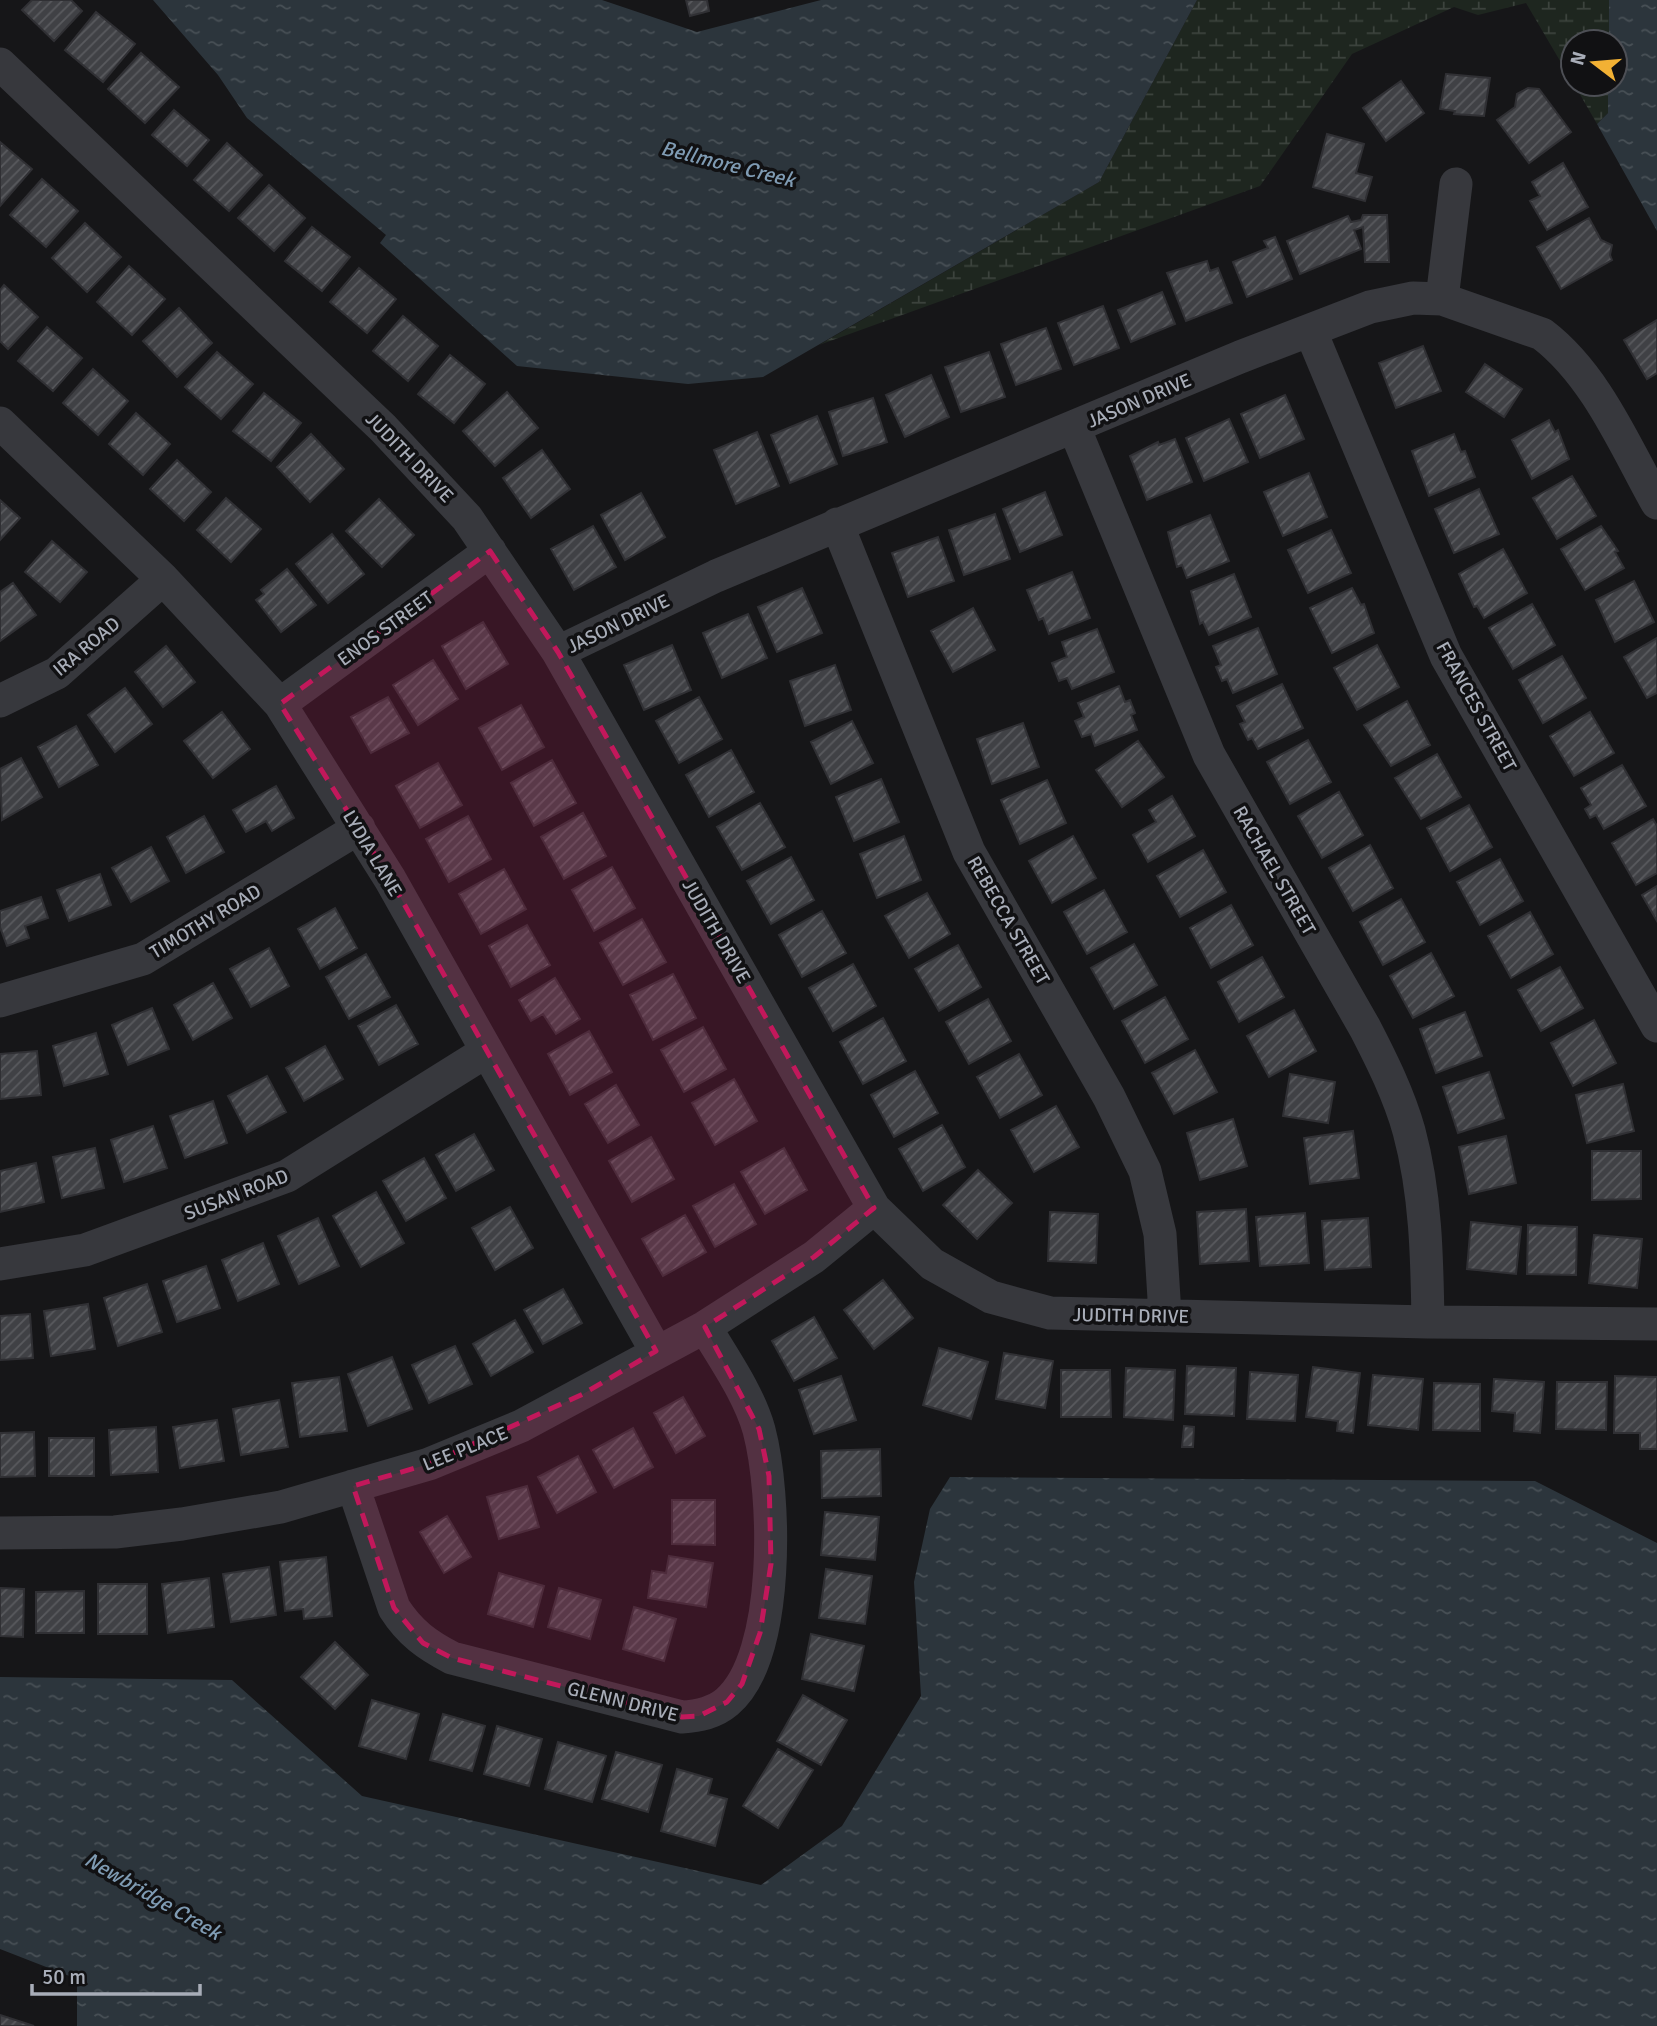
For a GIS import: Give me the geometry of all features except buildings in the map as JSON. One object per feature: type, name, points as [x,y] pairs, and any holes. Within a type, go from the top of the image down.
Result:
[{"type":"street","name":"JUDITH DRIVE","points":[[0,64],[383,428],[448,495],[558,652],[874,1208],[932,1264],[991,1297],[1050,1313],[1428,1322],[1657,1324]]},
{"type":"street","points":[[1442,299],[1456,184]]},
{"type":"street","name":"JASON DRIVE","points":[[558,652],[716,576],[836,524],[1370,307],[1413,298],[1442,299],[1542,334],[1556,345],[1594,391],[1657,503]]},
{"type":"street","name":"FRANCES STREET","points":[[1311,332],[1446,656],[1657,1026]]},
{"type":"street","name":"LYDIA LANE","points":[[0,423],[163,579],[280,704],[359,828],[656,1351]]},
{"type":"street","name":"RACHAEL STREET","points":[[1074,427],[1209,755],[1366,1028],[1388,1073],[1408,1130],[1421,1189],[1426,1234],[1428,1322]]},
{"type":"street","name":"REBECCA STREET","points":[[836,524],[969,852],[1109,1097],[1145,1171],[1160,1234],[1165,1315]]},
{"type":"street","name":"ENOS STREET","points":[[280,704],[489,551]]},
{"type":"street","name":"IRA ROAD","points":[[0,701],[57,673],[163,579]]},
{"type":"street","name":"TIMOTHY ROAD","points":[[0,1001],[143,959],[359,828]]},
{"type":"street","name":"SUSAN ROAD","points":[[0,1264],[85,1250],[287,1176],[487,1051]]},
{"type":"street","name":"LEE PLACE","points":[[0,1533],[116,1532],[182,1524],[281,1507],[429,1464],[521,1426],[705,1327],[814,1256],[874,1208]]},
{"type":"street","name":"GLENN DRIVE","points":[[353,1486],[394,1608],[404,1625],[423,1643],[452,1658],[682,1717],[699,1716],[713,1710],[727,1702],[742,1684],[760,1633],[771,1564],[771,1504],[769,1476],[754,1415],[705,1327]]},
{"type":"highlighted area","points":[[490,551],[558,652],[874,1208],[814,1257],[705,1327],[759,1429],[769,1476],[771,1564],[760,1633],[742,1684],[727,1702],[699,1716],[682,1717],[452,1658],[423,1643],[394,1608],[353,1486],[429,1464],[583,1394],[656,1351],[390,879],[280,704]]},
{"type":"green space","points":[[1197,0],[1609,0],[1609,28],[1559,28],[1559,59],[1526,3],[1478,15],[1454,7],[1352,54],[1260,186],[819,345],[1099,182]]},
{"type":"green space","points":[[1582,98],[1608,98],[1608,113],[1597,124]]},
{"type":"water","name":"Bellmore Creek","points":[[153,0],[602,0],[697,32],[821,0],[1197,0],[1099,182],[763,377],[688,384],[517,366],[380,243],[386,235],[247,118],[218,75]]},
{"type":"water","points":[[1609,0],[1657,0],[1657,231],[1597,124],[1608,113],[1608,98],[1629,98],[1629,28],[1609,28]]},
{"type":"water","name":"Newbridge Creek","points":[[950,1477],[1535,1481],[1657,1543],[1657,2026],[77,2026],[77,1979],[0,1949],[0,1677],[232,1680],[362,1796],[761,1885],[842,1826],[921,1696],[914,1582],[930,1509]]}]
